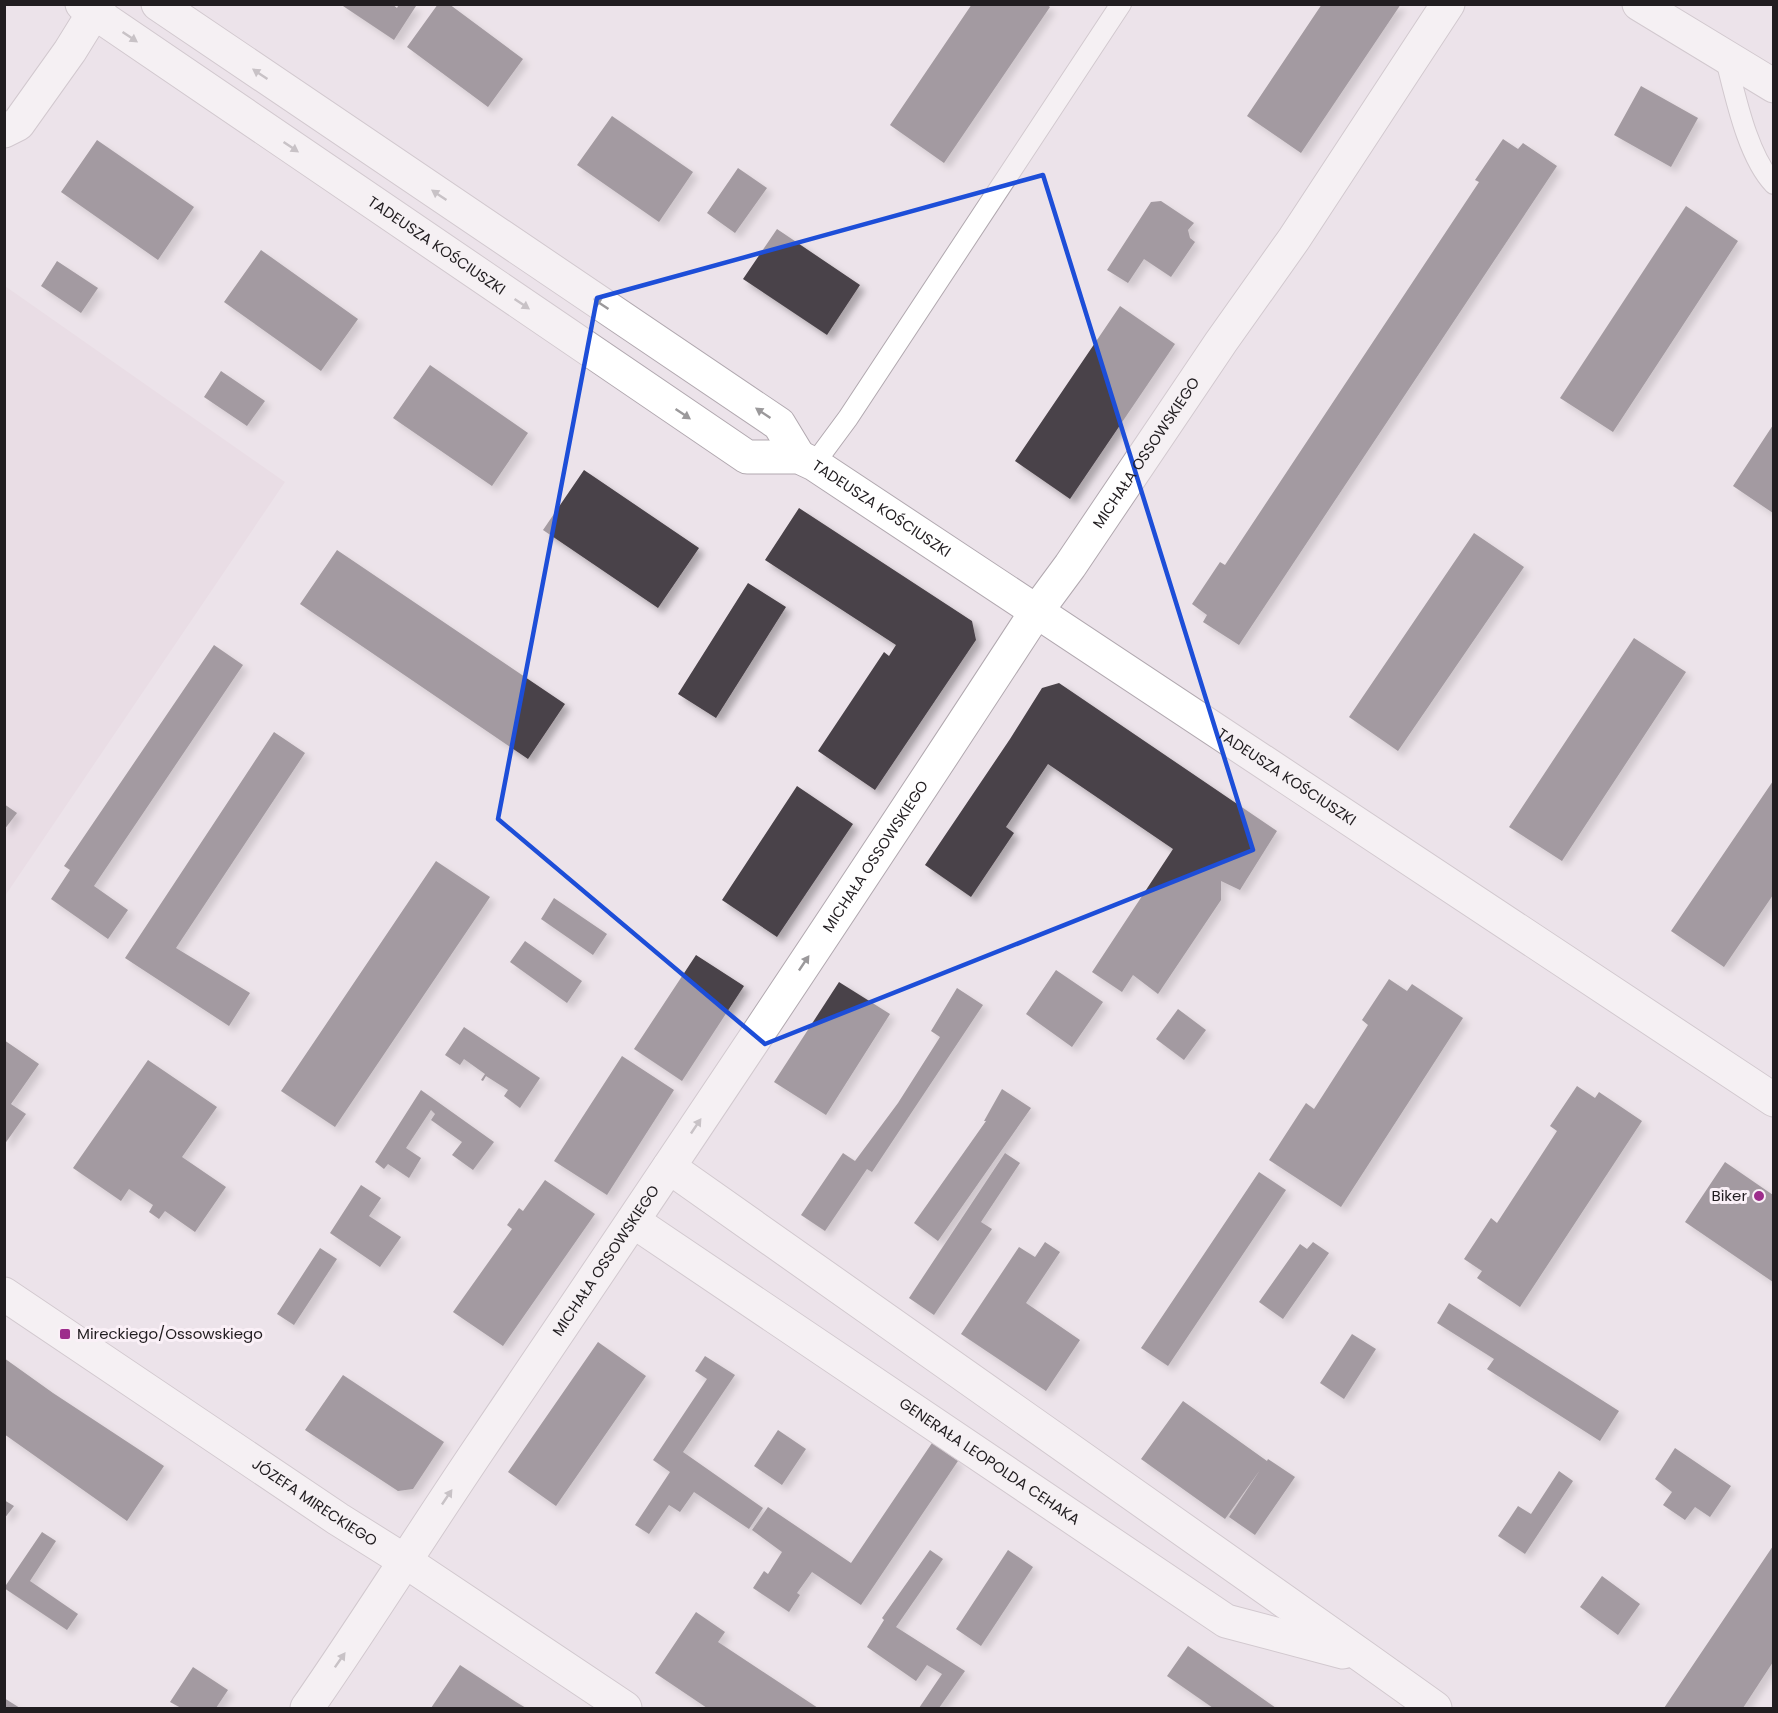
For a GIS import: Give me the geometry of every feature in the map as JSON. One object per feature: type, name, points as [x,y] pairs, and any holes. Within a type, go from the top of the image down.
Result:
[{"type":"street","name":"TADEUSZA KOŚCIUSZKI","points":[[158,4],[779,424],[807,460],[1773,1100]]},
{"type":"street","name":"MICHAŁA OSSOWSKIEGO","points":[[307,1708],[369,1619],[405,1561],[1036,612],[1294,239],[1448,4]]},
{"type":"street","points":[[1639,4],[1773,86]]},
{"type":"street","name":"TADEUSZA KOŚCIUSZKI","points":[[91,7],[747,457],[807,460]]},
{"type":"street","points":[[4,131],[18,124],[70,51],[91,7]]},
{"type":"street","name":"GENERAŁA LEOPOLDA CEHAKA","points":[[669,1167],[1435,1708]]},
{"type":"street","name":"GENERAŁA LEOPOLDA CEHAKA","points":[[633,1221],[1226,1622],[1365,1658]]},
{"type":"street","name":"JÓZEFA MIRECKIEGO","points":[[4,1294],[338,1519],[625,1708]]},
{"type":"lane","points":[[807,460],[848,418],[1121,4]]},
{"type":"lane","points":[[1725,56],[1743,123],[1764,174],[1773,184]]},
{"type":"highlighted area","points":[[1043,175],[1253,850],[765,1044],[498,819],[597,298]]},
{"type":"shaded area","points":[[5,286],[285,482],[5,896]]},
{"type":"building","points":[[340,4],[392,4],[397,8],[399,4],[416,6],[394,40]]},
{"type":"building","points":[[438,4],[449,4],[523,59],[488,107],[407,47]]},
{"type":"building","points":[[972,4],[1046,4],[1050,7],[944,163],[890,125]]},
{"type":"building","points":[[1322,4],[1401,4],[1301,153],[1247,116]]},
{"type":"building","points":[[1641,86],[1698,118],[1671,167],[1614,135]]},
{"type":"building","points":[[612,116],[693,172],[659,222],[577,165]]},
{"type":"building","points":[[1503,139],[1518,149],[1523,143],[1557,166],[1239,645],[1203,622],[1207,615],[1192,604],[1220,562],[1225,565],[1479,182],[1475,180]]},
{"type":"building","points":[[97,140],[194,207],[158,260],[61,192]]},
{"type":"building","points":[[738,168],[767,188],[735,233],[707,213]]},
{"type":"building","points":[[1161,201],[1194,223],[1188,230],[1190,238],[1195,242],[1171,277],[1144,259],[1128,283],[1107,270],[1151,202]]},
{"type":"building","points":[[1686,206],[1738,241],[1613,432],[1560,398]]},
{"type":"building","points":[[777,229],[860,285],[827,335],[743,279]]},
{"type":"building","points":[[261,250],[358,319],[321,371],[224,302]]},
{"type":"building","points":[[57,261],[98,288],[81,313],[41,286]]},
{"type":"building","points":[[1120,306],[1175,344],[1070,499],[1015,461]]},
{"type":"building","points":[[430,365],[528,433],[492,486],[393,418]]},
{"type":"building","points":[[221,371],[265,401],[247,426],[204,397]]},
{"type":"building","points":[[1773,425],[1773,513],[1733,486]]},
{"type":"building","points":[[584,470],[699,548],[658,608],[543,530]]},
{"type":"building","points":[[799,508],[972,621],[976,640],[875,790],[818,751],[884,652],[889,656],[896,645],[765,560]]},
{"type":"building","points":[[1474,533],[1524,567],[1398,751],[1349,717]]},
{"type":"building","points":[[337,550],[565,704],[528,759],[300,604]]},
{"type":"building","points":[[748,583],[786,607],[716,718],[678,694]]},
{"type":"building","points":[[1634,638],[1686,672],[1562,861],[1509,827]]},
{"type":"building","points":[[214,645],[243,665],[94,886],[128,910],[108,939],[51,899],[70,870],[64,866]]},
{"type":"building","points":[[1059,683],[1277,831],[1240,890],[1221,881],[1221,900],[1158,994],[1133,975],[1122,992],[1092,972],[1173,849],[1048,764],[1006,827],[1014,833],[971,897],[925,865],[1042,688]]},
{"type":"building","points":[[274,732],[305,753],[176,948],[250,993],[229,1026],[125,958]]},
{"type":"building","points":[[1773,781],[1773,895],[1724,967],[1671,931]]},
{"type":"building","points":[[797,786],[853,824],[777,937],[722,900]]},
{"type":"building","points":[[4,804],[17,813],[4,830]]},
{"type":"building","points":[[436,861],[490,897],[335,1127],[281,1091]]},
{"type":"building","points":[[554,898],[607,934],[593,955],[541,919]]},
{"type":"building","points":[[525,941],[582,981],[567,1003],[510,962]]},
{"type":"building","points":[[696,955],[744,986],[682,1081],[634,1049]]},
{"type":"building","points":[[1056,970],[1103,1002],[1072,1047],[1026,1014]]},
{"type":"building","points":[[1389,979],[1407,991],[1412,984],[1463,1018],[1341,1207],[1269,1160],[1306,1103],[1314,1109],[1368,1025],[1362,1020]]},
{"type":"building","points":[[839,982],[890,1014],[826,1115],[774,1082]]},
{"type":"building","points":[[957,988],[983,1005],[872,1172],[867,1169],[825,1231],[801,1215],[843,1153],[855,1161],[898,1103],[940,1037],[931,1031]]},
{"type":"building","points":[[1178,1009],[1206,1030],[1184,1060],[1156,1039]]},
{"type":"building","points":[[464,1027],[540,1078],[520,1108],[504,1096],[508,1090],[486,1076],[483,1081],[481,1080],[485,1074],[464,1059],[460,1065],[445,1055]]},
{"type":"building","points":[[4,1040],[39,1064],[11,1104],[26,1114],[4,1145]]},
{"type":"building","points":[[622,1056],[674,1090],[607,1195],[554,1161]]},
{"type":"building","points":[[148,1060],[217,1107],[182,1157],[226,1187],[195,1232],[165,1211],[159,1219],[149,1212],[153,1205],[129,1189],[121,1201],[73,1168]]},
{"type":"building","points":[[1577,1086],[1595,1098],[1599,1092],[1642,1121],[1520,1307],[1477,1278],[1482,1271],[1464,1259],[1491,1218],[1497,1223],[1557,1131],[1550,1126]]},
{"type":"building","points":[[1002,1089],[1031,1108],[938,1241],[914,1223],[986,1121],[984,1121]]},
{"type":"building","points":[[421,1090],[494,1142],[473,1170],[452,1155],[462,1142],[431,1120],[435,1114],[431,1110],[406,1148],[421,1158],[409,1178],[388,1164],[384,1169],[375,1162]]},
{"type":"building","points":[[1005,1153],[1020,1163],[981,1222],[992,1229],[934,1315],[909,1298]]},
{"type":"building","points":[[1725,1162],[1773,1195],[1773,1282],[1685,1222]]},
{"type":"building","points":[[1259,1172],[1286,1190],[1168,1366],[1141,1348]]},
{"type":"building","points":[[545,1180],[595,1214],[503,1346],[453,1312],[512,1229],[507,1225],[519,1208],[523,1211]]},
{"type":"building","points":[[361,1185],[381,1198],[369,1216],[401,1237],[380,1267],[330,1233]]},
{"type":"building","points":[[1045,1242],[1060,1252],[1026,1303],[1080,1340],[1046,1391],[961,1334],[1019,1247],[1035,1257]]},
{"type":"building","points":[[1313,1242],[1329,1253],[1283,1319],[1259,1302],[1300,1244],[1307,1249]]},
{"type":"building","points":[[320,1248],[337,1259],[294,1325],[277,1314]]},
{"type":"building","points":[[1449,1303],[1619,1411],[1600,1441],[1487,1369],[1494,1359],[1437,1323]]},
{"type":"building","points":[[1352,1334],[1376,1349],[1344,1399],[1320,1383]]},
{"type":"building","points":[[598,1342],[646,1376],[556,1506],[508,1472]]},
{"type":"building","points":[[705,1356],[735,1375],[683,1452],[763,1508],[749,1529],[694,1492],[680,1512],[669,1505],[649,1534],[635,1525],[670,1472],[653,1460],[707,1379],[695,1371]]},
{"type":"building","points":[[4,1358],[164,1466],[127,1521],[4,1434]]},
{"type":"building","points":[[343,1375],[444,1442],[413,1489],[398,1491],[305,1430]]},
{"type":"building","points":[[1183,1401],[1267,1461],[1268,1459],[1295,1477],[1255,1535],[1229,1517],[1260,1470],[1225,1519],[1141,1459]]},
{"type":"building","points":[[778,1430],[806,1449],[782,1485],[754,1466]]},
{"type":"building","points":[[932,1443],[958,1461],[861,1605],[812,1572],[797,1593],[800,1595],[789,1612],[753,1588],[764,1571],[768,1574],[782,1552],[752,1530],[768,1507],[851,1563]]},
{"type":"building","points":[[1675,1448],[1731,1486],[1710,1517],[1695,1507],[1685,1520],[1663,1505],[1672,1492],[1655,1479]]},
{"type":"building","points":[[1559,1471],[1573,1481],[1525,1554],[1498,1536],[1518,1506],[1531,1514]]},
{"type":"building","points":[[4,1500],[14,1506],[4,1519]]},
{"type":"building","points":[[42,1532],[56,1541],[30,1581],[78,1614],[67,1630],[4,1588]]},
{"type":"building","points":[[1773,1546],[1773,1662],[1743,1708],[1664,1708]]},
{"type":"building","points":[[930,1550],[943,1559],[896,1627],[965,1671],[939,1708],[919,1708],[942,1674],[927,1665],[916,1681],[867,1647],[884,1620],[882,1618]]},
{"type":"building","points":[[1008,1550],[1033,1567],[981,1646],[956,1629]]},
{"type":"building","points":[[1602,1576],[1640,1604],[1618,1635],[1580,1607]]},
{"type":"building","points":[[696,1612],[725,1632],[718,1642],[818,1708],[707,1708],[655,1673]]},
{"type":"building","points":[[1188,1646],[1276,1708],[1213,1708],[1167,1676]]},
{"type":"building","points":[[460,1665],[516,1702],[526,1708],[431,1708]]},
{"type":"building","points":[[193,1667],[228,1690],[216,1708],[181,1708],[170,1702]]},
{"type":"building","points":[[4,1698],[20,1708],[4,1708]]},
{"type":"place","name":"Biker","points":[[1759,1196]]},
{"type":"place","name":"Mireckiego/Ossowskiego","points":[[65,1334]]}]
